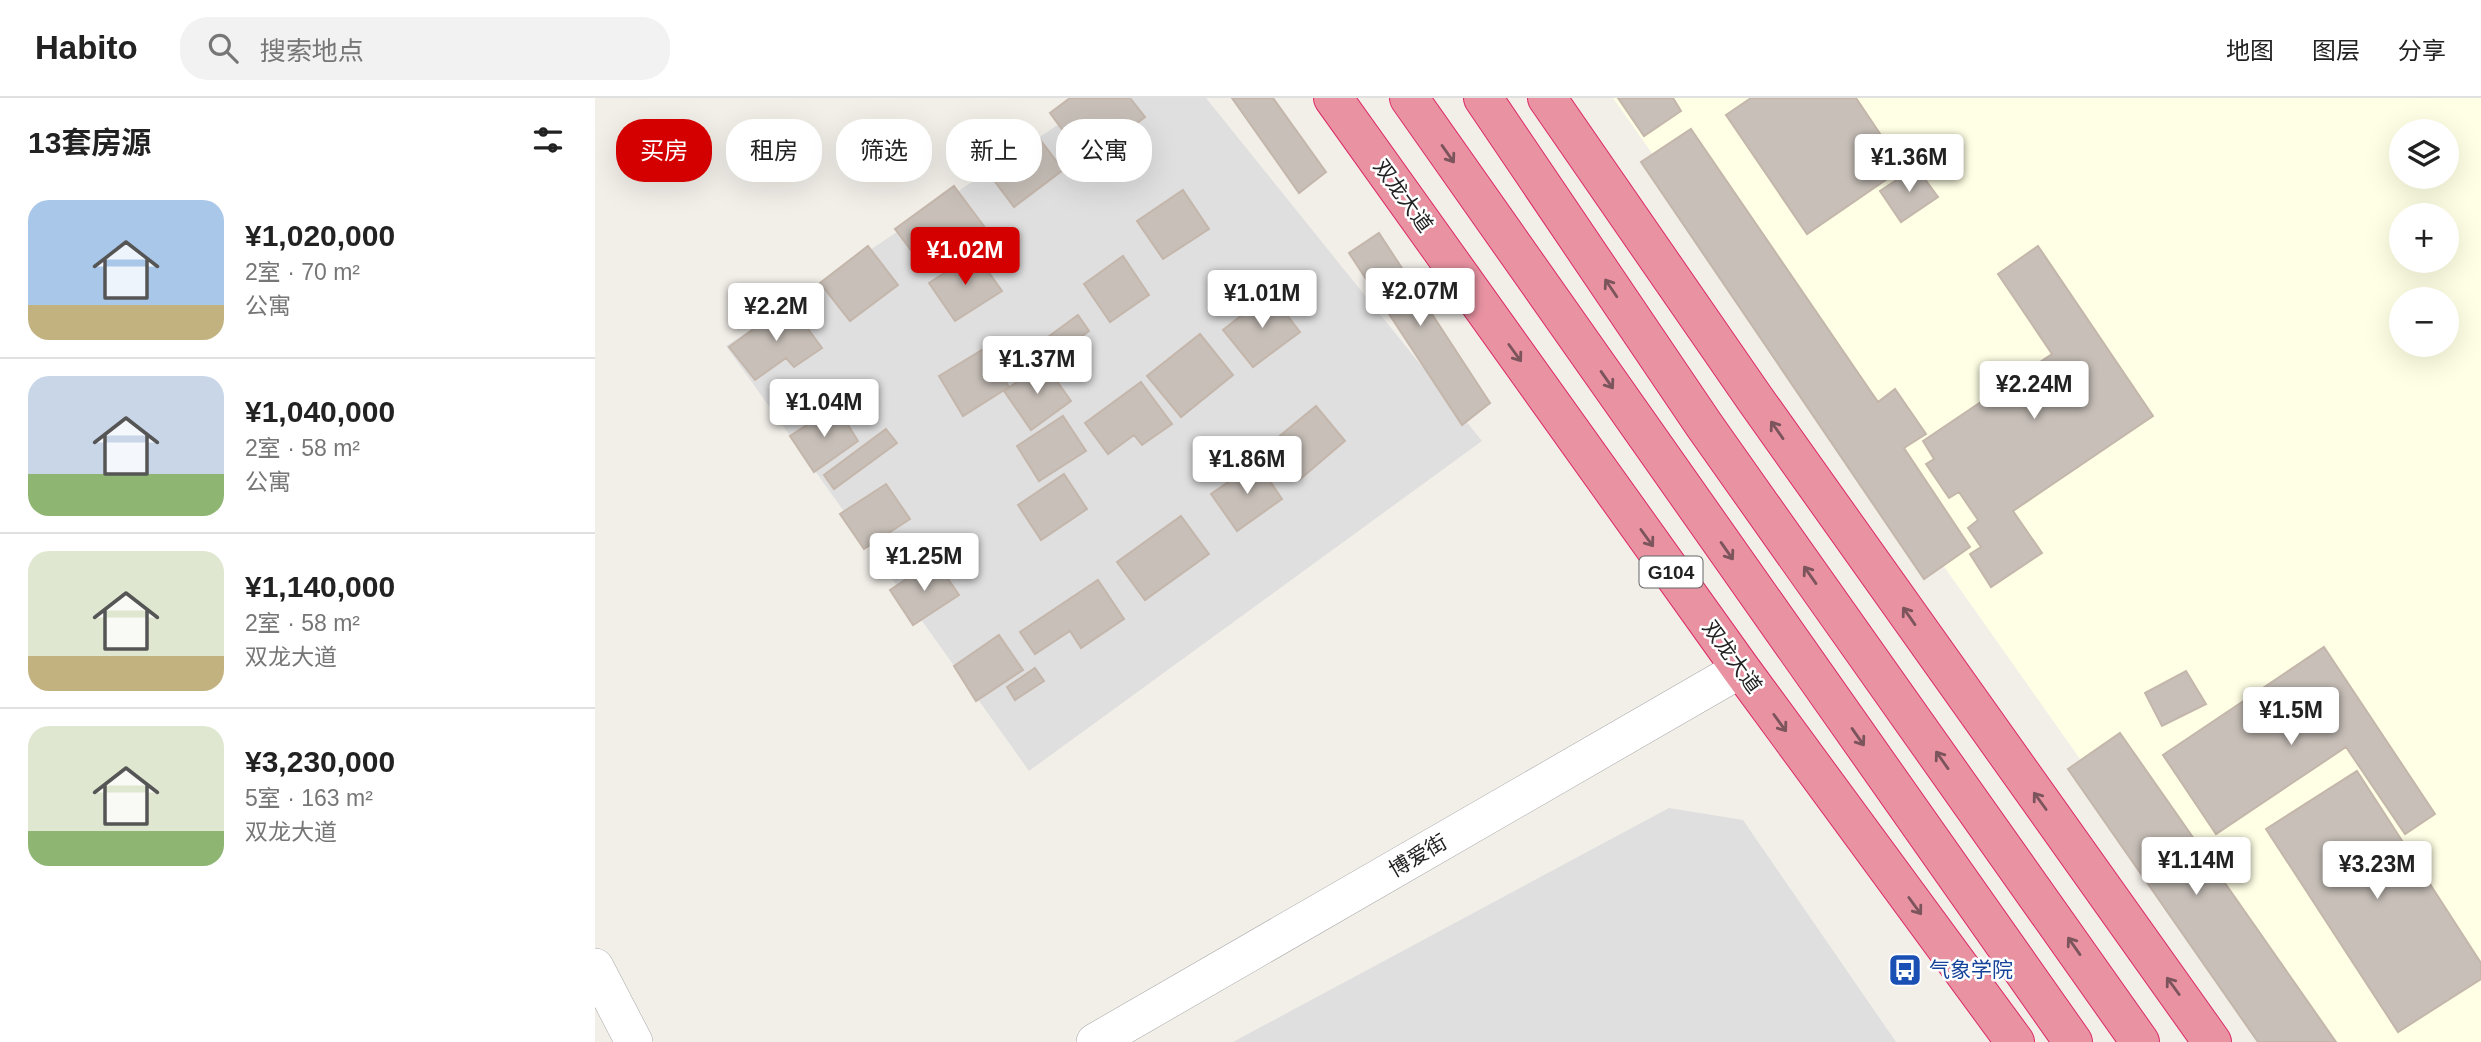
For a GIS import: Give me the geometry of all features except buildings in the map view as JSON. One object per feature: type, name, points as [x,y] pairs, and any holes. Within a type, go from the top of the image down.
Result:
[{"type":"highway","name":"双龙大道","points":[[1333,98],[1741,670],[2015,1042]]},
{"type":"highway","name":"G104","points":[[1409,98],[2073,1042]]},
{"type":"highway","points":[[1483,98],[1704,425],[2140,1042]]},
{"type":"highway","points":[[1547,98],[1755,399],[2212,1042]]},
{"type":"highway","points":[[2107,993],[2147,1042]]},
{"type":"street","name":"博爱街","points":[[1095,1042],[1741,670]]},
{"type":"street","points":[[595,967],[633,1042]]},
{"type":"shaded area","points":[[1098,98],[1206,98],[1482,441],[1029,771],[726,346],[972,182],[1042,182],[1042,135],[1056,126],[1056,182],[1152,182],[1152,119],[1066,119]]},
{"type":"shaded area","points":[[1613,98],[2481,98],[2481,1042],[2280,1042]]},
{"type":"shaded area","points":[[1669,808],[1743,820],[1896,1042],[1233,1042]]},
{"type":"place","name":"气象学院","points":[[1905,970]]}]
